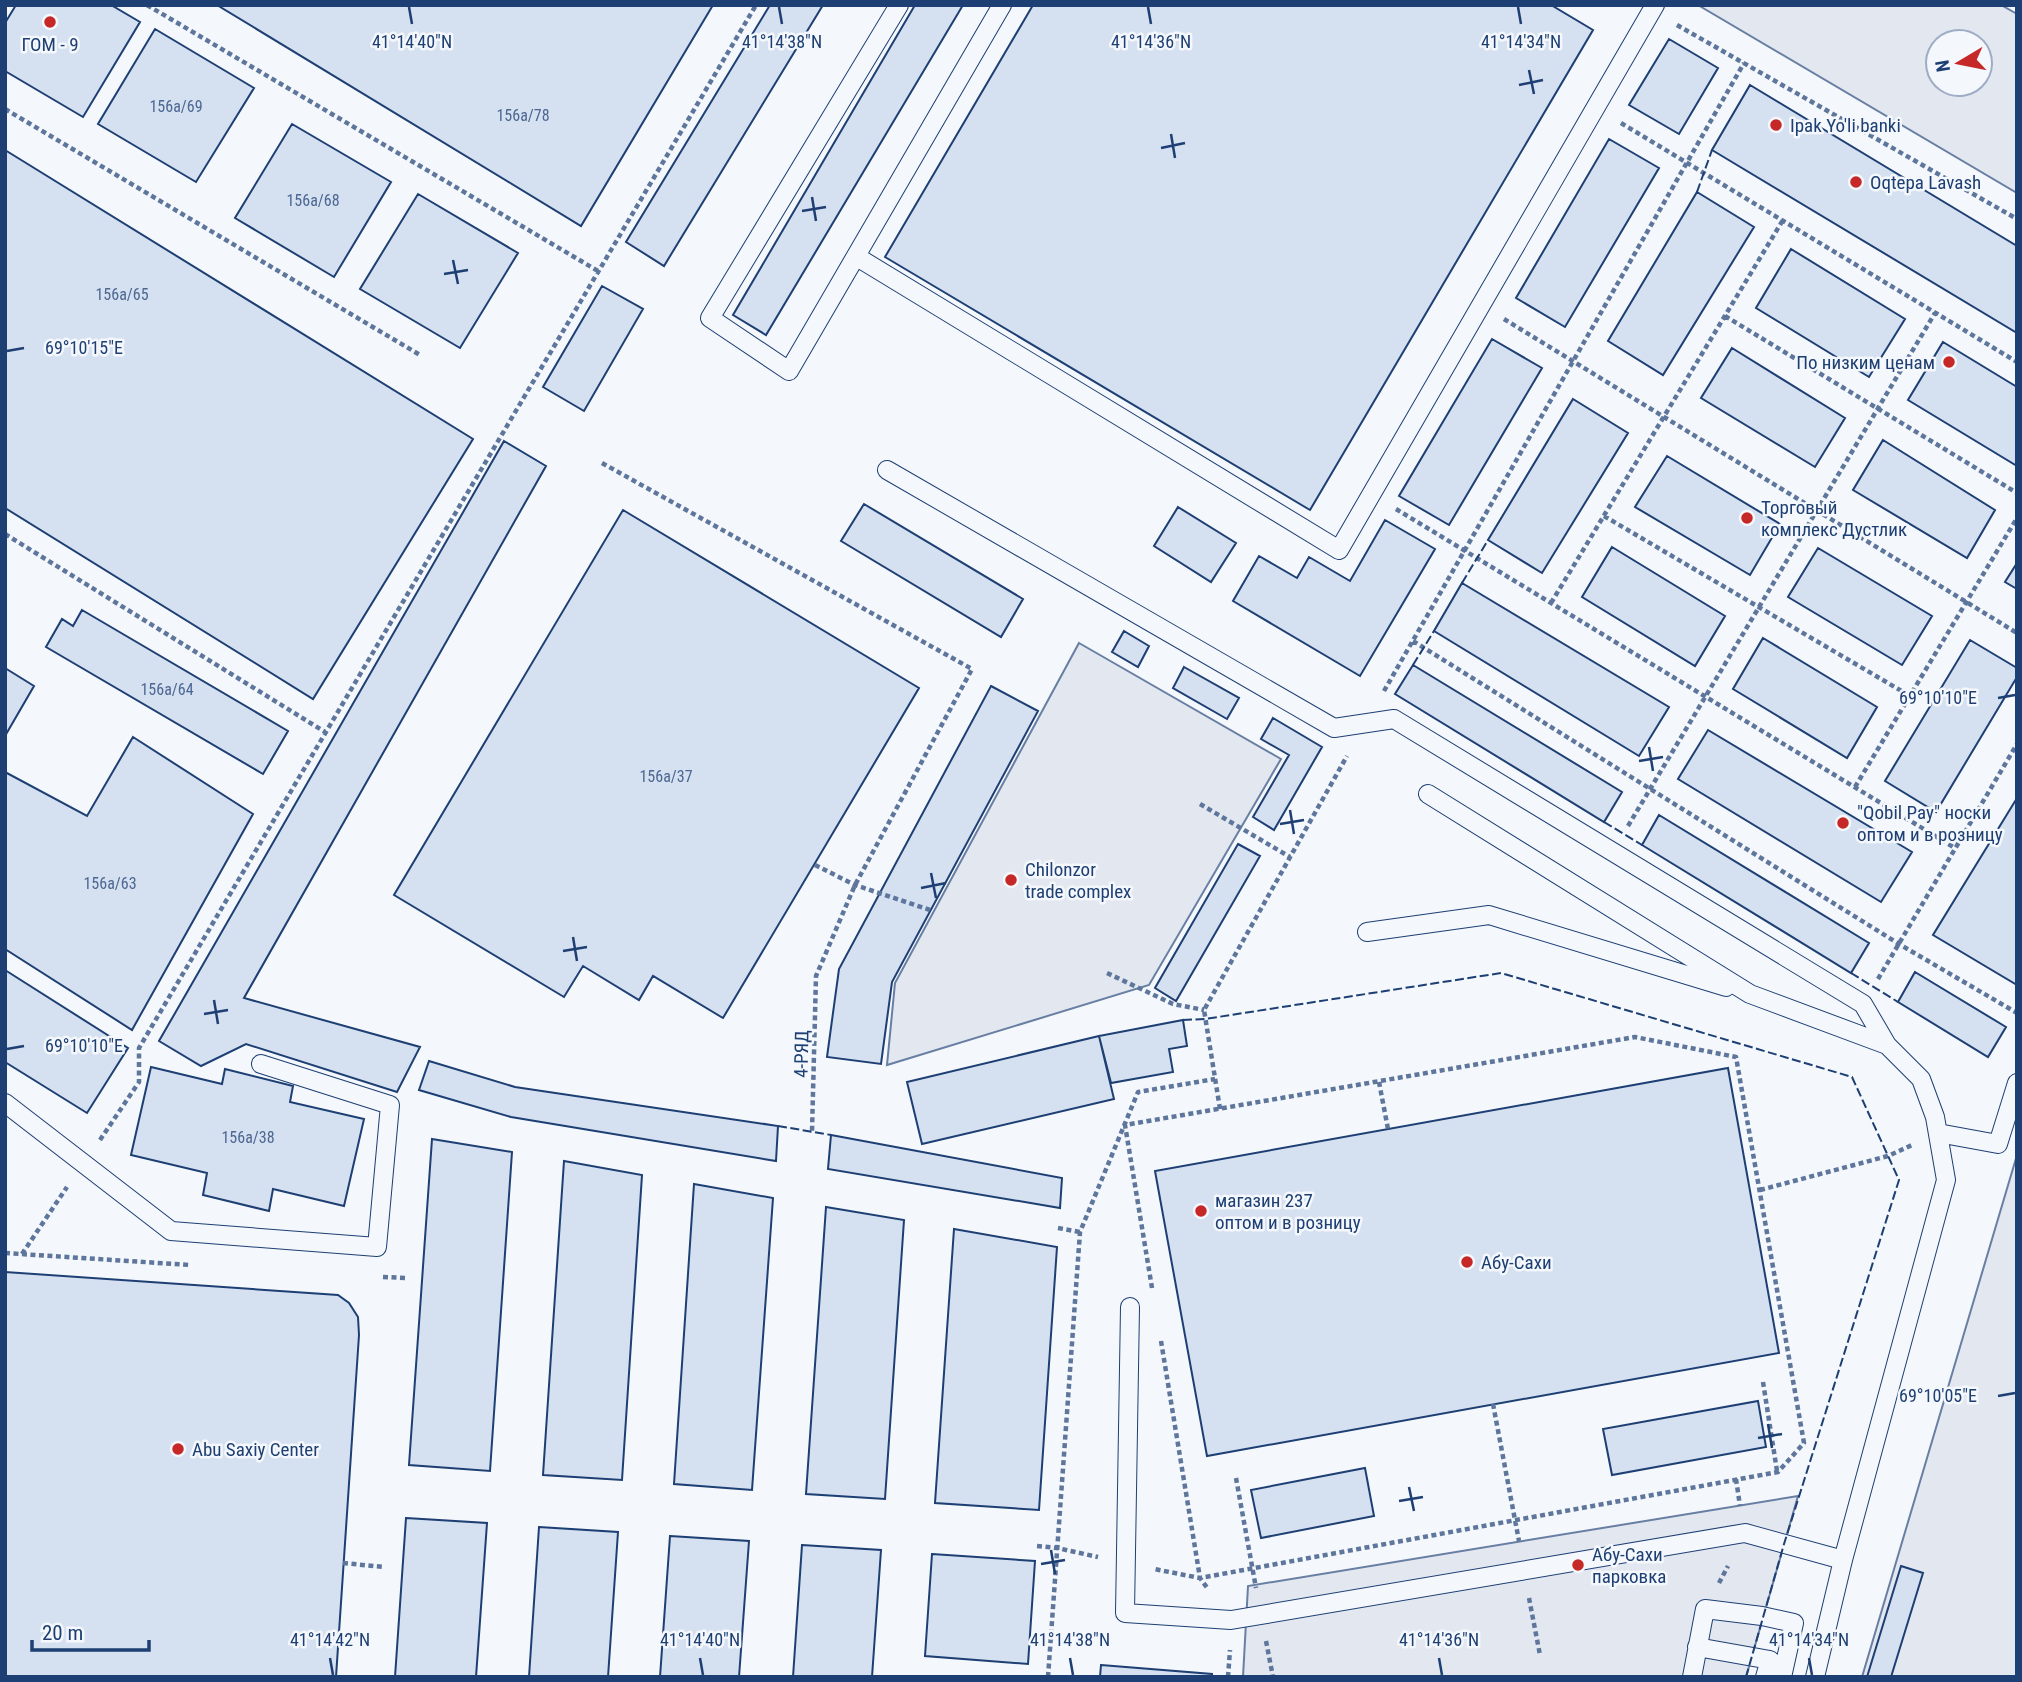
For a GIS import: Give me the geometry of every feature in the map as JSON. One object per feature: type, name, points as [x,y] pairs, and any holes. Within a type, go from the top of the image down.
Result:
[{"type":"lane","points":[[899,5],[710,318],[789,371],[1002,5]]},
{"type":"lane","points":[[857,257],[1339,550],[1654,8]]},
{"type":"lane","points":[[887,470],[1334,728],[1394,719],[1863,1004],[1887,1045],[1921,1079],[1935,1116],[1946,1180],[1843,1560],[1815,1677]]},
{"type":"lane","points":[[1428,794],[1750,994]]},
{"type":"lane","points":[[1367,932],[1489,915],[1750,994],[1887,1045]]},
{"type":"lane","points":[[5,1103],[171,1231],[377,1247],[390,1105],[261,1063]]},
{"type":"lane","points":[[1938,1133],[1998,1144],[2017,1083]]},
{"type":"lane","points":[[1130,1307],[1125,1613],[1231,1620],[1745,1533],[1843,1560]]},
{"type":"lane","points":[[1692,1677],[1705,1609],[1794,1623],[1782,1677]]},
{"type":"lane","points":[[1697,1647],[1769,1660],[1765,1677]]},
{"type":"path","points":[[148,5],[598,271]]},
{"type":"path","points":[[139,1082],[139,1048],[756,5]]},
{"type":"path","points":[[1654,8],[1744,63],[2017,219]]},
{"type":"path","points":[[1220,1109],[1204,1010],[1744,63]]},
{"type":"path","points":[[1596,108],[2017,362]]},
{"type":"path","points":[[5,109],[420,355]]},
{"type":"path","points":[[1551,603],[1783,220]]},
{"type":"path","points":[[1482,305],[2017,633]]},
{"type":"path","points":[[1613,851],[1935,313]]},
{"type":"path","points":[[1725,316],[2017,493]]},
{"type":"path","points":[[602,463],[972,668],[855,885]]},
{"type":"path","points":[[1372,495],[1955,848]]},
{"type":"path","points":[[1604,516],[1910,696]]},
{"type":"path","points":[[1855,788],[2017,518]]},
{"type":"path","points":[[5,534],[325,732]]},
{"type":"path","points":[[1413,641],[1899,944],[2017,1013]]},
{"type":"path","points":[[1863,1004],[2017,744]]},
{"type":"path","points":[[1200,804],[1290,857]]},
{"type":"path","points":[[815,864],[855,885],[930,910]]},
{"type":"path","name":"4-РЯД","points":[[813,1132],[816,976],[855,885]]},
{"type":"path","points":[[1107,973],[1173,1004],[1204,1010]]},
{"type":"path","points":[[1125,1125],[1635,1037],[1736,1057],[1804,1443],[1778,1472],[1200,1578]]},
{"type":"path","points":[[1048,1677],[1080,1232],[1138,1092],[1215,1079]]},
{"type":"path","points":[[1379,1082],[1388,1129]]},
{"type":"path","points":[[1125,1125],[1153,1290]]},
{"type":"path","points":[[1760,1190],[1888,1156],[1938,1133]]},
{"type":"path","points":[[1058,1228],[1080,1232]]},
{"type":"path","points":[[1159,1331],[1200,1578],[1231,1620]]},
{"type":"path","points":[[1763,1382],[1778,1472]]},
{"type":"path","points":[[1493,1404],[1515,1520]]},
{"type":"path","points":[[1236,1478],[1252,1569]]},
{"type":"path","points":[[1705,1609],[1745,1533]]},
{"type":"path","points":[[1037,1546],[1058,1548]]},
{"type":"path","points":[[344,1563],[384,1567]]},
{"type":"shaded area","points":[[1698,5],[2001,5],[2017,14],[2017,193]]},
{"type":"shaded area","points":[[1079,643],[1281,759],[1149,985],[887,1065],[895,983]]},
{"type":"shaded area","points":[[2017,1155],[2017,1677],[1862,1677]]},
{"type":"shaded area","name":"Абу-Сахи парковка","points":[[1798,1496],[1746,1677],[1243,1677],[1248,1586]]},
{"type":"building","points":[[16,5],[111,5],[140,22],[83,117],[5,71],[5,23]]},
{"type":"building","points":[[217,5],[713,5],[581,226]]},
{"type":"building","points":[[770,5],[823,5],[664,266],[626,242]]},
{"type":"building","points":[[915,5],[963,5],[766,335],[733,315]]},
{"type":"building","points":[[1033,5],[1551,5],[1593,30],[1310,510],[885,257]]},
{"type":"building","points":[[155,29],[254,88],[196,182],[98,124]]},
{"type":"building","points":[[1669,39],[1718,68],[1679,134],[1629,105]]},
{"type":"building","points":[[1750,85],[2017,246],[2017,333],[1712,150]]},
{"type":"building","points":[[292,124],[391,182],[334,277],[235,218]]},
{"type":"building","points":[[1609,139],[1659,168],[1565,327],[1516,298]]},
{"type":"building","points":[[5,150],[473,439],[313,699],[5,508]]},
{"type":"building","points":[[1697,192],[1754,227],[1663,375],[1608,341]]},
{"type":"building","points":[[418,194],[518,253],[460,348],[360,289]]},
{"type":"building","points":[[1791,249],[1905,319],[1869,377],[1756,308]]},
{"type":"building","points":[[602,286],[643,309],[584,411],[543,387]]},
{"type":"building","points":[[1492,339],[1542,368],[1449,525],[1399,496]]},
{"type":"building","points":[[1943,342],[2017,387],[2017,466],[1908,400]]},
{"type":"building","points":[[1732,348],[1845,418],[1815,467],[1701,398]]},
{"type":"building","points":[[1573,399],[1628,433],[1542,573],[1488,540]]},
{"type":"building","points":[[1883,440],[1995,510],[1967,558],[1853,490]]},
{"type":"building","points":[[504,441],[546,466],[244,998],[420,1047],[397,1092],[246,1044],[201,1066],[159,1041]]},
{"type":"building","points":[[1667,456],[1780,524],[1750,575],[1635,507]]},
{"type":"building","points":[[864,504],[1023,599],[1001,637],[841,541]]},
{"type":"building","points":[[1178,507],[1236,543],[1211,582],[1154,546]]},
{"type":"building","points":[[623,510],[919,688],[723,1018],[653,976],[639,1000],[583,966],[564,997],[394,895]]},
{"type":"building","points":[[1385,520],[1435,549],[1360,676],[1233,601],[1259,556],[1297,578],[1309,557],[1350,581]]},
{"type":"building","points":[[1612,547],[1725,616],[1695,666],[1582,597]]},
{"type":"building","points":[[1818,548],[1932,616],[1902,665],[1788,597]]},
{"type":"building","points":[[2017,563],[2017,589],[2005,582]]},
{"type":"building","points":[[1462,583],[1669,707],[1639,756],[1434,631]]},
{"type":"building","points":[[82,610],[288,731],[263,774],[46,647],[62,619],[73,626]]},
{"type":"building","points":[[1124,631],[1149,646],[1138,667],[1112,652]]},
{"type":"building","points":[[1763,638],[1877,707],[1847,758],[1733,689]]},
{"type":"building","points":[[1970,640],[2017,668],[2017,677],[1936,812],[1885,781]]},
{"type":"building","points":[[1413,665],[1622,792],[1604,822],[1395,694]]},
{"type":"building","points":[[1184,667],[1239,698],[1227,719],[1173,688]]},
{"type":"building","points":[[5,668],[34,686],[5,736]]},
{"type":"building","points":[[991,686],[1038,711],[892,982],[881,1064],[827,1057],[839,969]]},
{"type":"building","points":[[1273,718],[1322,747],[1274,830],[1253,817],[1289,755],[1261,739]]},
{"type":"building","points":[[1708,730],[1912,852],[1881,902],[1678,779]]},
{"type":"building","points":[[133,737],[253,814],[132,1030],[5,949],[5,772],[87,816]]},
{"type":"building","points":[[2017,798],[2017,985],[1933,935]]},
{"type":"building","points":[[1659,815],[1869,943],[1851,973],[1642,845]]},
{"type":"building","points":[[1238,844],[1260,856],[1176,1001],[1155,988]]},
{"type":"building","points":[[5,970],[128,1048],[87,1113],[5,1062]]},
{"type":"building","points":[[1915,972],[2006,1027],[1988,1057],[1898,1002]]},
{"type":"building","points":[[1183,1020],[1187,1046],[1169,1049],[1173,1072],[1111,1083],[1099,1036]]},
{"type":"building","points":[[1099,1036],[1114,1099],[922,1144],[907,1082]]},
{"type":"building","points":[[429,1061],[515,1087],[778,1126],[776,1161],[511,1117],[419,1090]]},
{"type":"building","points":[[151,1067],[222,1084],[225,1069],[293,1086],[290,1102],[364,1119],[344,1206],[273,1189],[269,1211],[203,1195],[207,1173],[131,1155]]},
{"type":"building","name":"Абу-Сахи","points":[[1728,1068],[1779,1353],[1207,1456],[1155,1171]]},
{"type":"building","points":[[831,1135],[1062,1178],[1060,1208],[828,1169]]},
{"type":"building","points":[[432,1139],[512,1152],[490,1471],[409,1465]]},
{"type":"building","points":[[564,1161],[642,1175],[622,1480],[543,1475]]},
{"type":"building","points":[[694,1184],[773,1198],[752,1490],[674,1484]]},
{"type":"building","points":[[826,1207],[904,1220],[885,1499],[806,1494]]},
{"type":"building","points":[[954,1229],[1057,1247],[1039,1510],[935,1503]]},
{"type":"building","name":"Abu Saxiy Center","points":[[5,1272],[338,1295],[349,1303],[358,1317],[359,1335],[336,1677],[5,1677]]},
{"type":"building","points":[[1758,1401],[1766,1447],[1612,1475],[1603,1429]]},
{"type":"building","points":[[1365,1468],[1374,1516],[1261,1538],[1251,1490]]},
{"type":"building","points":[[406,1518],[487,1523],[476,1677],[395,1677]]},
{"type":"building","points":[[539,1527],[618,1532],[608,1677],[529,1677]]},
{"type":"building","points":[[670,1536],[749,1541],[739,1677],[660,1677]]},
{"type":"building","points":[[802,1545],[881,1550],[872,1677],[793,1677]]},
{"type":"building","points":[[932,1554],[1035,1561],[1028,1664],[925,1656]]},
{"type":"building","points":[[1901,1566],[1923,1573],[1891,1677],[1867,1677]]},
{"type":"building","points":[[1101,1665],[1212,1674],[1212,1677],[1100,1677]]},
{"type":"fence","points":[[1697,192],[1712,150]]},
{"type":"fence","points":[[1462,583],[1488,540]]},
{"type":"fence","points":[[1413,665],[1434,631]]},
{"type":"fence","points":[[1604,822],[1642,845]]},
{"type":"fence","points":[[1183,1020],[1205,1019],[1501,973],[1852,1077],[1899,1180],[1784,1544],[1746,1677]]},
{"type":"fence","points":[[1851,973],[1898,1002]]},
{"type":"fence","points":[[778,1126],[831,1135]]},
{"type":"place","name":"ГОМ - 9","points":[[50,22]]},
{"type":"place","name":"Ipak Yo'li banki","points":[[1776,125]]},
{"type":"place","name":"Oqtepa Lavash","points":[[1856,182]]},
{"type":"place","name":"По низким ценам","points":[[1949,362]]},
{"type":"place","name":"Торговый комплекс Дустлик","points":[[1747,518]]},
{"type":"place","name":"\"Qobil Pay\" носки оптом и в розницу","points":[[1843,823]]},
{"type":"place","name":"Chilonzor trade complex","points":[[1011,880]]},
{"type":"place","name":"магазин 237 оптом и в розницу","points":[[1201,1211]]},
{"type":"place","name":"Абу-Сахи","points":[[1467,1262]]},
{"type":"place","name":"Abu Saxiy Center","points":[[178,1449]]},
{"type":"place","name":"Абу-Сахи парковка","points":[[1578,1565]]}]
